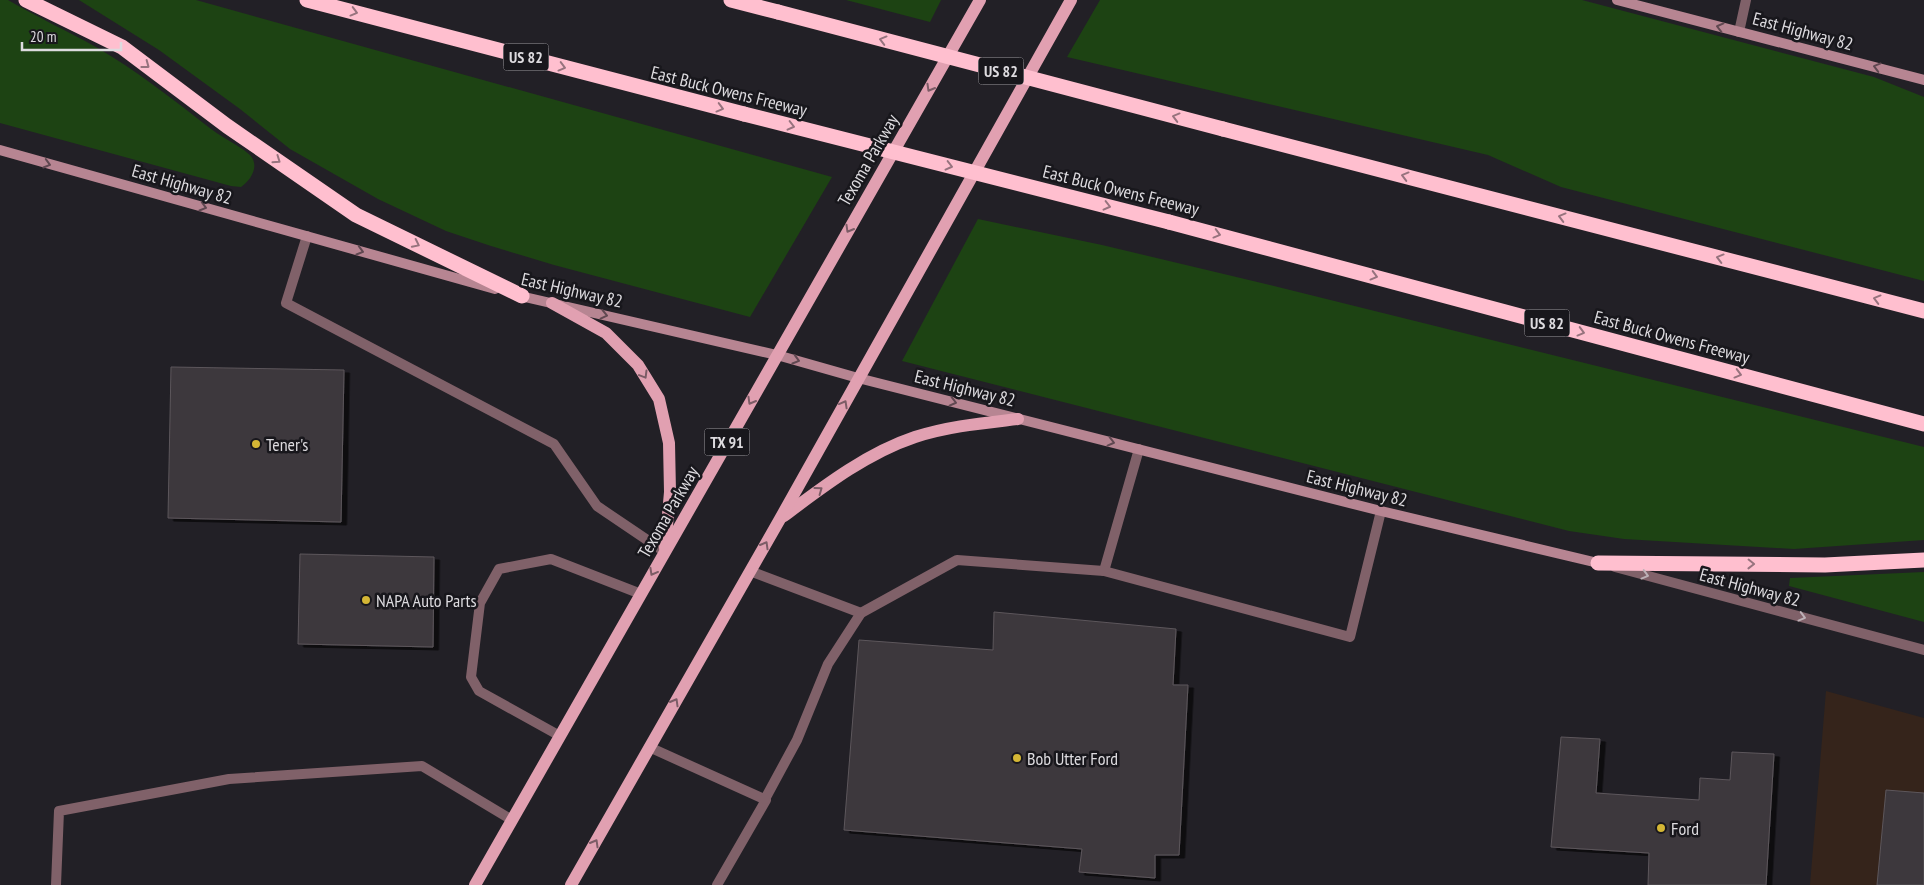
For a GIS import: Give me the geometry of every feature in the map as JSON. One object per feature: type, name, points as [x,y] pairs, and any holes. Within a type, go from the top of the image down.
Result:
[{"type":"highway","points":[[26,0],[122,47],[227,126],[356,214],[522,296]]},
{"type":"highway","name":"East Buck Owens Freeway","points":[[307,0],[744,114],[1170,222],[1924,424]]},
{"type":"highway","name":"US 82","points":[[731,0],[1924,311]]},
{"type":"highway","points":[[1598,562],[1825,565],[1924,560]]},
{"type":"main road","name":"Texoma Parkway","points":[[475,885],[980,0]]},
{"type":"main road","points":[[570,885],[780,519],[1071,0]]},
{"type":"main road","name":"East Highway 82","points":[[1616,0],[1924,80]]},
{"type":"main road","name":"East Highway 82","points":[[0,150],[522,296],[777,355],[858,378],[1381,511],[1598,562]]},
{"type":"main road","points":[[552,303],[606,333],[638,365],[659,399],[670,443],[670,492],[665,552]]},
{"type":"main road","points":[[780,519],[832,480],[871,457],[914,437],[953,428],[1018,419]]},
{"type":"street","points":[[1739,32],[1746,0]]},
{"type":"street","points":[[307,236],[286,303],[554,444],[598,506],[665,552]]},
{"type":"street","points":[[1104,571],[1138,449]]},
{"type":"street","points":[[716,885],[765,800],[796,740],[828,664],[861,613],[957,560],[1104,571],[1350,637],[1381,511]]},
{"type":"street","points":[[560,736],[479,691],[471,677],[480,603],[499,569],[551,559],[641,594]]},
{"type":"street","name":"East Highway 82","points":[[1598,562],[1924,650]]},
{"type":"street","points":[[750,571],[861,613]]},
{"type":"street","points":[[649,747],[765,800]]},
{"type":"street","points":[[56,885],[59,811],[229,779],[422,766],[512,820]]},
{"type":"shaded area","points":[[1826,691],[1924,718],[1924,885],[1810,885]]},
{"type":"green space","points":[[0,0],[8,0],[85,41],[141,76],[211,129],[250,155],[254,164],[251,177],[241,187],[231,186],[0,123]]},
{"type":"green space","points":[[79,0],[196,0],[832,177],[750,317],[554,265],[491,246],[446,231],[378,199],[290,149],[240,109],[159,50]]},
{"type":"green space","points":[[846,0],[941,0],[930,22]]},
{"type":"green space","points":[[1100,0],[1582,0],[1874,77],[1924,97],[1924,281],[1561,187],[1488,155],[1067,57]]},
{"type":"green space","points":[[978,219],[1102,245],[1274,286],[1924,447],[1924,540],[1794,549],[1624,539],[1569,531],[902,361]]},
{"type":"green space","points":[[1924,572],[1924,622],[1789,586],[1790,578]]},
{"type":"building","name":"Tener's","points":[[171,367],[344,370],[341,522],[168,518]]},
{"type":"building","name":"NAPA Auto Parts","points":[[300,554],[434,557],[433,647],[298,644]]},
{"type":"building","name":"Bob Utter Ford","points":[[994,612],[1176,629],[1173,685],[1188,685],[1179,855],[1155,855],[1155,878],[1079,872],[1082,849],[844,830],[859,640],[993,650]]},
{"type":"building","name":"Ford","points":[[1561,737],[1600,739],[1596,793],[1699,800],[1700,778],[1730,780],[1732,752],[1774,754],[1766,885],[1648,885],[1649,853],[1551,847]]},
{"type":"building","points":[[1886,790],[1924,793],[1924,885],[1877,885]]},
{"type":"place","name":"Tener's","points":[[256,444]]},
{"type":"place","name":"NAPA Auto Parts","points":[[366,600]]},
{"type":"place","name":"Bob Utter Ford","points":[[1017,758]]},
{"type":"place","name":"Ford","points":[[1661,828]]}]
